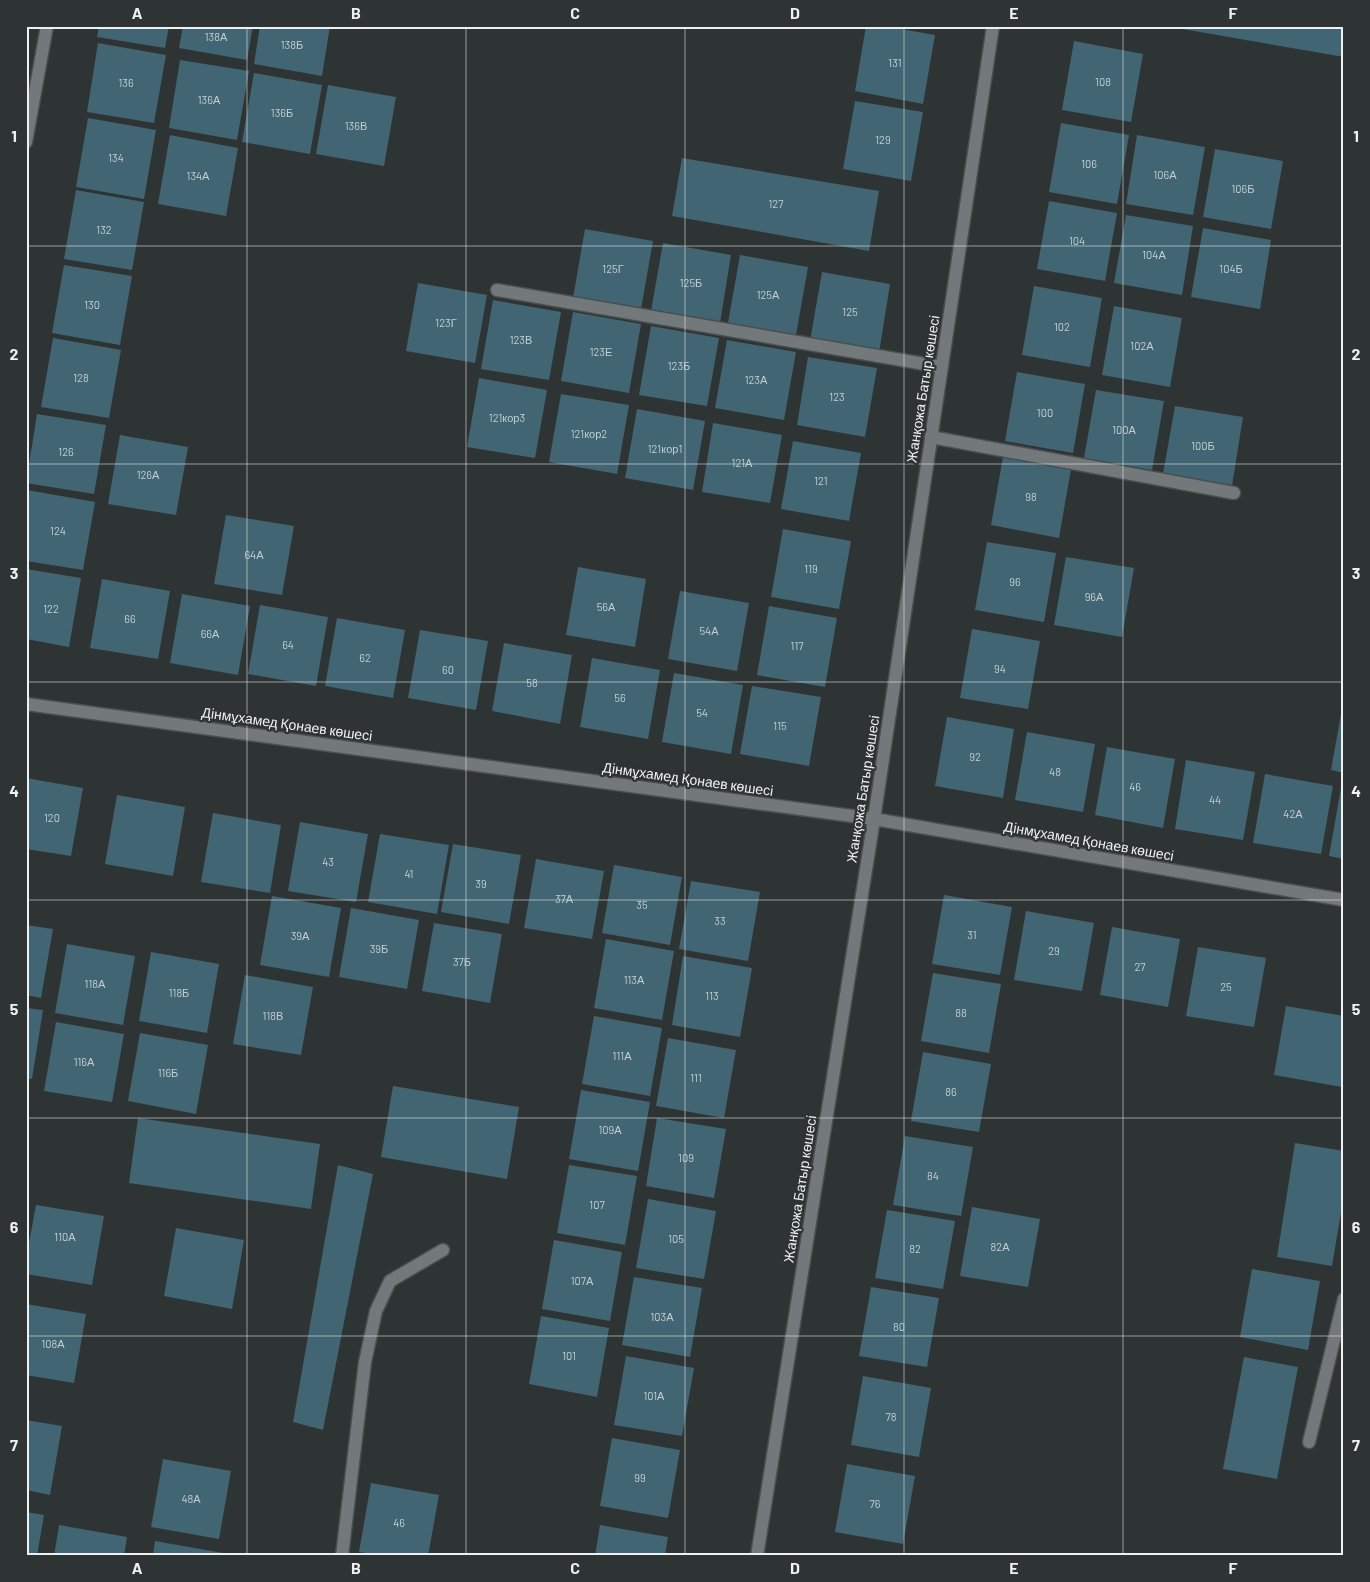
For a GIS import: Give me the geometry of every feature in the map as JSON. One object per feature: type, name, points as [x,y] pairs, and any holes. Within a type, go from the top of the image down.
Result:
[{"type":"street","points":[[26,142],[47,26]]},
{"type":"street","name":"Жанқожа Батыр көшесі","points":[[758,1556],[874,819],[993,26]]},
{"type":"street","points":[[497,290],[942,367]]},
{"type":"street","points":[[931,437],[1234,493]]},
{"type":"street","name":"Дінмұхамед Қонаев көшесі","points":[[26,704],[874,819],[1344,900]]},
{"type":"street","points":[[342,1556],[365,1362],[376,1311],[390,1281],[443,1250]]},
{"type":"street","points":[[1309,1442],[1344,1299]]},
{"type":"building","points":[[99,26],[169,26],[165,48],[97,37]]},
{"type":"building","points":[[183,26],[253,26],[247,60],[179,48]]},
{"type":"building","points":[[260,26],[330,26],[322,76],[254,64]]},
{"type":"building","points":[[866,26],[884,26],[935,35],[923,104],[855,91]]},
{"type":"building","points":[[1344,26],[1344,57],[1171,27]]},
{"type":"building","points":[[1074,41],[1143,54],[1131,122],[1062,110]]},
{"type":"building","points":[[98,43],[166,55],[154,123],[87,112]]},
{"type":"building","points":[[180,60],[249,71],[237,140],[169,128]]},
{"type":"building","points":[[254,73],[322,85],[310,154],[242,142]]},
{"type":"building","points":[[328,85],[396,97],[384,166],[316,154]]},
{"type":"building","points":[[855,101],[923,112],[911,181],[843,169]]},
{"type":"building","points":[[88,118],[156,130],[144,199],[76,187]]},
{"type":"building","points":[[1061,123],[1129,135],[1117,204],[1049,192]]},
{"type":"building","points":[[170,135],[238,148],[226,216],[158,204]]},
{"type":"building","points":[[1137,135],[1205,147],[1193,215],[1126,204]]},
{"type":"building","points":[[1215,149],[1283,161],[1271,229],[1203,217]]},
{"type":"building","points":[[682,158],[879,191],[869,251],[672,216]]},
{"type":"building","points":[[76,190],[144,202],[132,270],[64,259]]},
{"type":"building","points":[[1049,201],[1117,213],[1105,281],[1037,269]]},
{"type":"building","points":[[1126,215],[1193,226],[1182,295],[1114,283]]},
{"type":"building","points":[[1203,228],[1271,240],[1260,309],[1191,297]]},
{"type":"building","points":[[585,229],[653,241],[641,309],[573,298]]},
{"type":"building","points":[[663,243],[731,255],[720,323],[651,311]]},
{"type":"building","points":[[740,255],[808,267],[796,335],[728,323]]},
{"type":"building","points":[[64,265],[132,276],[120,345],[52,333]]},
{"type":"building","points":[[822,272],[890,284],[879,353],[810,341]]},
{"type":"building","points":[[418,283],[487,295],[475,363],[406,351]]},
{"type":"building","points":[[1034,286],[1102,298],[1090,367],[1022,355]]},
{"type":"building","points":[[493,300],[561,312],[549,380],[481,369]]},
{"type":"building","points":[[1114,306],[1182,318],[1170,387],[1102,375]]},
{"type":"building","points":[[573,312],[641,324],[629,393],[561,381]]},
{"type":"building","points":[[651,326],[719,338],[707,406],[639,395]]},
{"type":"building","points":[[53,338],[121,350],[109,418],[41,407]]},
{"type":"building","points":[[727,340],[796,352],[784,420],[715,408]]},
{"type":"building","points":[[808,357],[877,368],[865,437],[797,425]]},
{"type":"building","points":[[1017,372],[1085,384],[1073,453],[1005,441]]},
{"type":"building","points":[[479,378],[547,390],[535,458],[467,447]]},
{"type":"building","points":[[1096,390],[1164,401],[1152,470],[1084,458]]},
{"type":"building","points":[[561,394],[629,405],[617,474],[549,462]]},
{"type":"building","points":[[1175,406],[1243,417],[1232,486],[1163,474]]},
{"type":"building","points":[[637,409],[705,421],[693,490],[625,478]]},
{"type":"building","points":[[37,414],[106,425],[94,494],[26,483]]},
{"type":"building","points":[[713,423],[782,435],[770,503],[702,492]]},
{"type":"building","points":[[120,435],[188,447],[176,515],[108,504]]},
{"type":"building","points":[[793,441],[861,453],[849,521],[781,509]]},
{"type":"building","points":[[1003,457],[1071,469],[1059,538],[991,525]]},
{"type":"building","points":[[27,490],[95,502],[83,570],[26,561]]},
{"type":"building","points":[[226,515],[294,526],[282,595],[214,584]]},
{"type":"building","points":[[783,529],[851,541],[839,609],[771,597]]},
{"type":"building","points":[[987,542],[1056,553],[1044,622],[975,610]]},
{"type":"building","points":[[1066,557],[1134,568],[1122,637],[1054,625]]},
{"type":"building","points":[[578,567],[646,579],[635,647],[566,635]]},
{"type":"building","points":[[26,569],[81,578],[69,647],[26,639]]},
{"type":"building","points":[[102,579],[170,591],[158,659],[90,648]]},
{"type":"building","points":[[680,591],[749,603],[737,671],[668,659]]},
{"type":"building","points":[[182,594],[250,606],[238,675],[170,663]]},
{"type":"building","points":[[260,605],[328,617],[316,686],[248,674]]},
{"type":"building","points":[[769,606],[837,618],[825,687],[757,675]]},
{"type":"building","points":[[337,618],[405,630],[393,698],[325,686]]},
{"type":"building","points":[[972,629],[1040,641],[1028,709],[960,698]]},
{"type":"building","points":[[420,630],[488,641],[476,710],[408,698]]},
{"type":"building","points":[[504,643],[572,655],[560,724],[492,711]]},
{"type":"building","points":[[592,658],[660,670],[648,739],[580,727]]},
{"type":"building","points":[[674,673],[743,685],[731,754],[662,742]]},
{"type":"building","points":[[752,686],[821,697],[809,766],[740,754]]},
{"type":"building","points":[[1344,703],[1344,773],[1331,770]]},
{"type":"building","points":[[947,717],[1014,729],[1003,798],[935,786]]},
{"type":"building","points":[[1027,732],[1095,744],[1083,812],[1015,800]]},
{"type":"building","points":[[1107,747],[1175,759],[1163,828],[1095,815]]},
{"type":"building","points":[[1186,760],[1255,772],[1243,840],[1175,829]]},
{"type":"building","points":[[1265,774],[1333,786],[1321,854],[1253,843]]},
{"type":"building","points":[[26,778],[83,788],[71,856],[26,849]]},
{"type":"building","points":[[1341,788],[1344,788],[1344,859],[1329,856]]},
{"type":"building","points":[[117,795],[185,807],[173,876],[105,864]]},
{"type":"building","points":[[213,813],[281,825],[270,893],[201,882]]},
{"type":"building","points":[[300,822],[368,834],[356,902],[288,891]]},
{"type":"building","points":[[380,834],[449,845],[437,914],[368,902]]},
{"type":"building","points":[[453,844],[521,855],[509,924],[441,912]]},
{"type":"building","points":[[536,859],[604,871],[592,939],[524,928]]},
{"type":"building","points":[[614,865],[682,877],[670,945],[602,933]]},
{"type":"building","points":[[691,881],[760,892],[748,961],[679,949]]},
{"type":"building","points":[[944,895],[1012,907],[1000,975],[932,964]]},
{"type":"building","points":[[272,896],[341,908],[329,977],[260,965]]},
{"type":"building","points":[[351,908],[419,920],[407,989],[339,977]]},
{"type":"building","points":[[1026,911],[1094,923],[1082,991],[1014,980]]},
{"type":"building","points":[[434,923],[502,934],[490,1003],[422,991]]},
{"type":"building","points":[[26,925],[53,929],[41,998],[26,995]]},
{"type":"building","points":[[1112,927],[1180,939],[1168,1007],[1100,995]]},
{"type":"building","points":[[606,939],[674,951],[662,1020],[594,1008]]},
{"type":"building","points":[[67,944],[135,956],[123,1025],[55,1013]]},
{"type":"building","points":[[1198,947],[1266,958],[1254,1027],[1186,1016]]},
{"type":"building","points":[[151,952],[219,964],[207,1033],[139,1021]]},
{"type":"building","points":[[683,956],[752,968],[740,1037],[672,1025]]},
{"type":"building","points":[[933,973],[1001,984],[989,1053],[921,1041]]},
{"type":"building","points":[[245,975],[313,987],[301,1055],[233,1044]]},
{"type":"building","points":[[1286,1006],[1344,1016],[1344,1075],[1342,1087],[1274,1075]]},
{"type":"building","points":[[26,1008],[43,1010],[32,1079],[26,1078]]},
{"type":"building","points":[[594,1016],[662,1028],[650,1096],[582,1084]]},
{"type":"building","points":[[56,1022],[124,1034],[112,1102],[44,1091]]},
{"type":"building","points":[[140,1033],[208,1045],[196,1114],[128,1101]]},
{"type":"building","points":[[668,1038],[736,1050],[724,1118],[656,1106]]},
{"type":"building","points":[[923,1052],[991,1064],[979,1132],[911,1121]]},
{"type":"building","points":[[393,1086],[519,1107],[507,1179],[381,1157]]},
{"type":"building","points":[[581,1090],[650,1102],[638,1171],[569,1159]]},
{"type":"building","points":[[138,1118],[320,1144],[311,1209],[129,1183]]},
{"type":"building","points":[[657,1118],[726,1129],[714,1198],[646,1186]]},
{"type":"building","points":[[905,1136],[973,1147],[961,1216],[893,1205]]},
{"type":"building","points":[[1295,1143],[1344,1151],[1344,1195],[1332,1266],[1277,1257]]},
{"type":"building","points":[[338,1165],[373,1174],[323,1430],[293,1422]]},
{"type":"building","points":[[569,1165],[637,1176],[625,1245],[557,1233]]},
{"type":"building","points":[[648,1199],[716,1211],[704,1279],[636,1268]]},
{"type":"building","points":[[36,1205],[104,1216],[92,1285],[26,1274],[26,1259]]},
{"type":"building","points":[[972,1207],[1040,1219],[1028,1287],[960,1276]]},
{"type":"building","points":[[887,1210],[955,1221],[943,1289],[875,1278]]},
{"type":"building","points":[[176,1228],[244,1240],[232,1309],[164,1296]]},
{"type":"building","points":[[554,1240],[622,1252],[610,1321],[542,1309]]},
{"type":"building","points":[[1252,1269],[1320,1281],[1308,1350],[1240,1337]]},
{"type":"building","points":[[634,1277],[702,1288],[690,1357],[622,1345]]},
{"type":"building","points":[[871,1287],[939,1298],[927,1367],[859,1356]]},
{"type":"building","points":[[26,1304],[86,1314],[74,1383],[26,1375]]},
{"type":"building","points":[[541,1316],[609,1328],[597,1397],[529,1384]]},
{"type":"building","points":[[626,1356],[694,1368],[682,1436],[614,1425]]},
{"type":"building","points":[[1244,1357],[1298,1367],[1277,1479],[1223,1469]]},
{"type":"building","points":[[863,1376],[931,1388],[919,1457],[851,1445]]},
{"type":"building","points":[[26,1420],[62,1426],[50,1495],[26,1490]]},
{"type":"building","points":[[612,1438],[680,1450],[668,1518],[600,1506]]},
{"type":"building","points":[[163,1459],[231,1471],[219,1539],[151,1527]]},
{"type":"building","points":[[847,1464],[915,1476],[903,1544],[835,1532]]},
{"type":"building","points":[[371,1483],[439,1495],[428,1556],[382,1556],[359,1552]]},
{"type":"building","points":[[26,1512],[44,1515],[37,1556],[26,1556]]},
{"type":"building","points":[[59,1525],[127,1537],[124,1556],[54,1556]]},
{"type":"building","points":[[600,1525],[668,1537],[665,1556],[595,1556]]},
{"type":"building","points":[[155,1541],[223,1553],[223,1556],[153,1556]]}]
